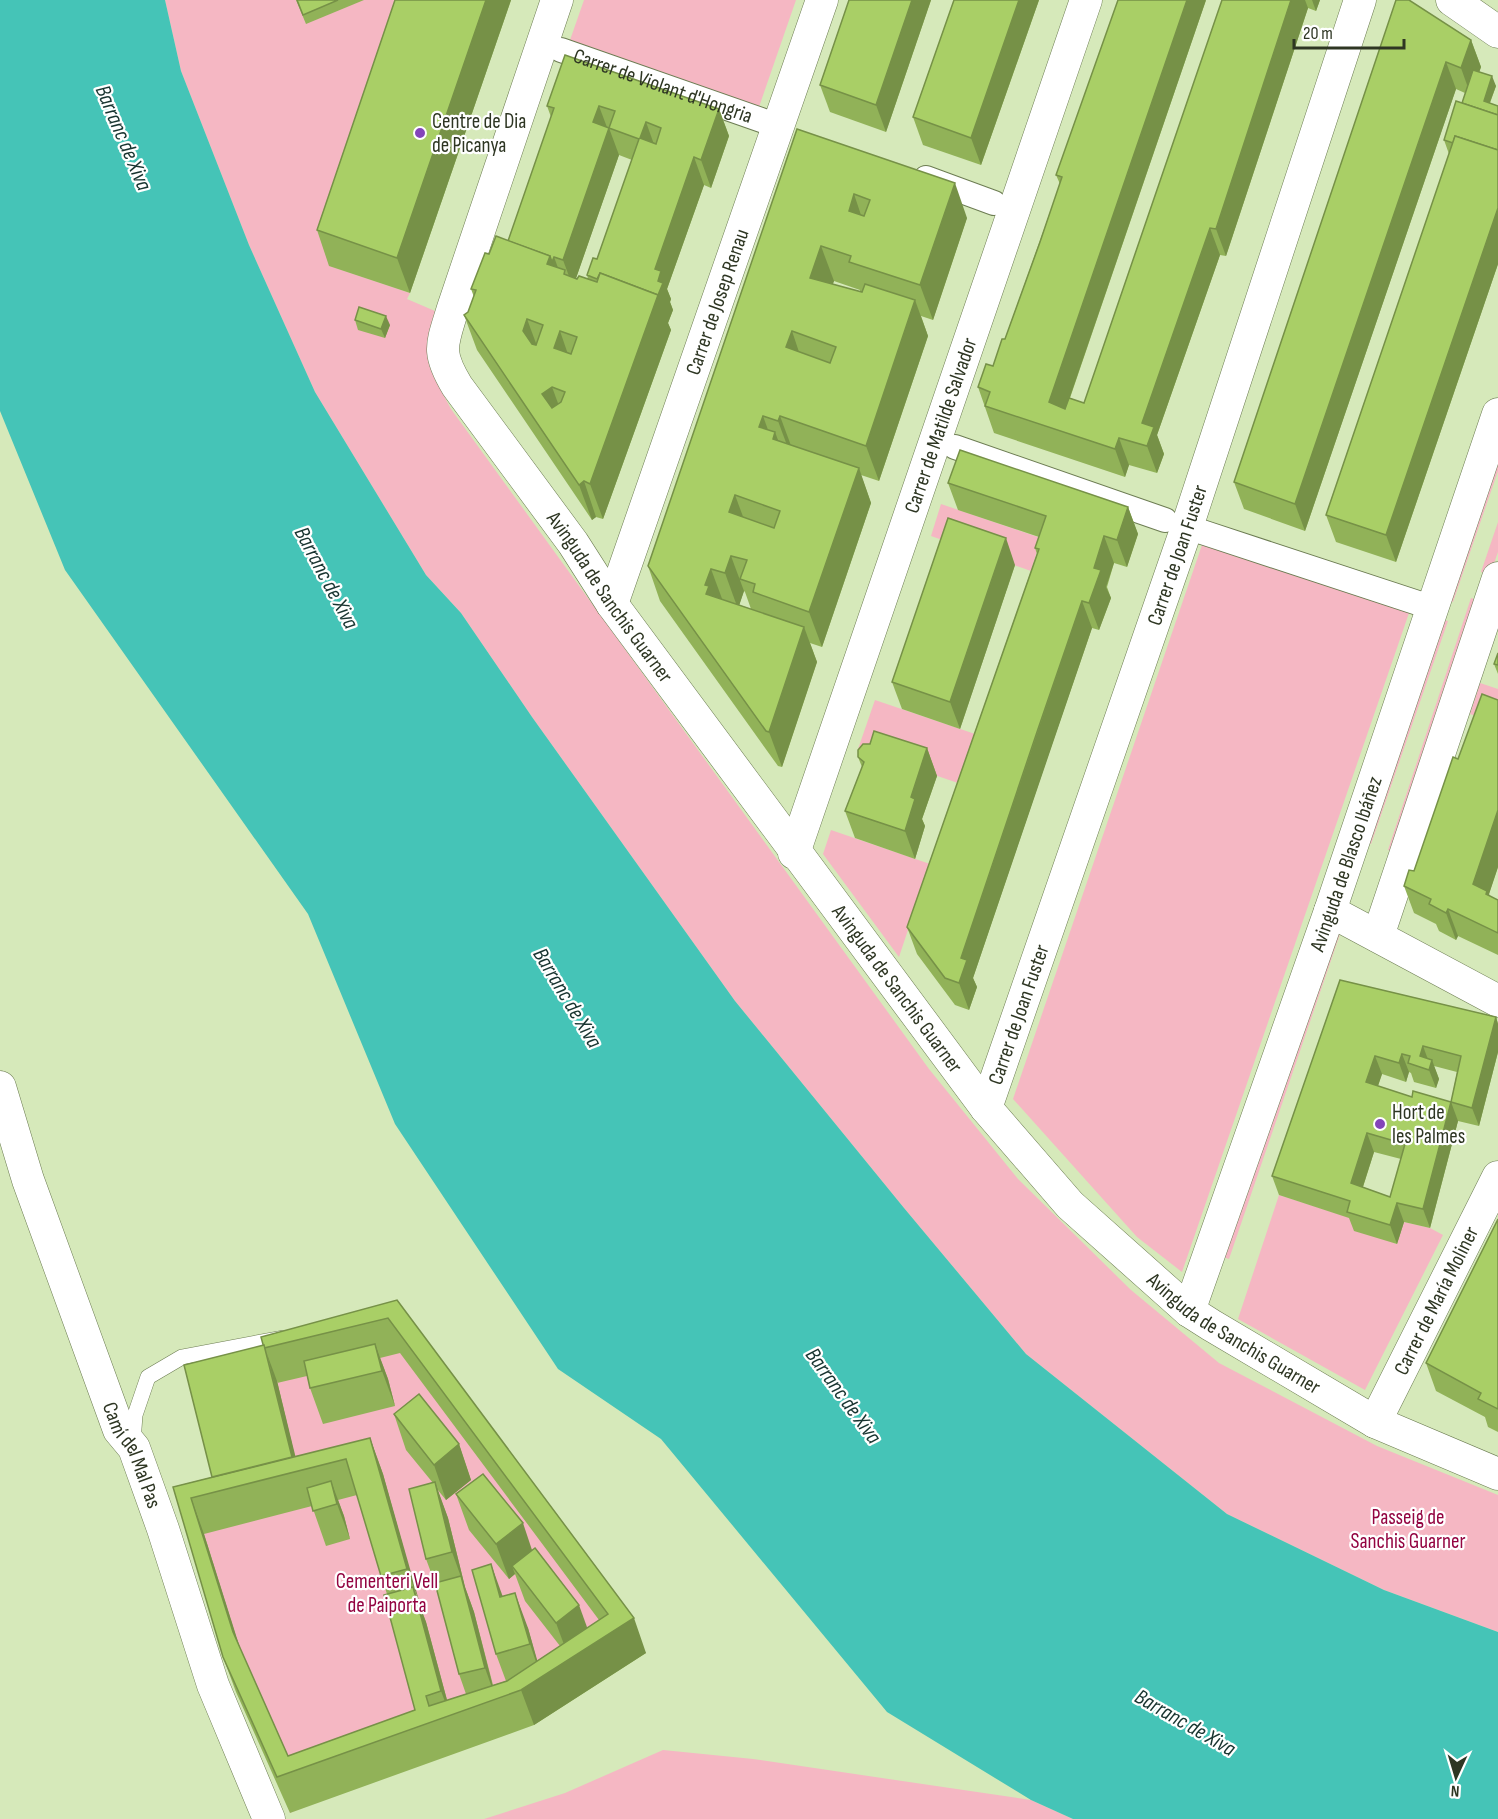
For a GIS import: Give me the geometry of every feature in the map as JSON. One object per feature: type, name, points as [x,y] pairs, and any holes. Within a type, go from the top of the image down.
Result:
[{"type":"street","name":"Avinguda de Sanchis Guarner","points":[[557,0],[441,349],[442,360],[457,386],[573,543],[612,604],[795,853],[986,1108],[1070,1205],[1189,1311],[1375,1422],[1498,1474]]},
{"type":"street","name":"Carrer de Josep Renau","points":[[612,604],[822,0]]},
{"type":"street","name":"Carrer de Matilde Salvador","points":[[795,853],[1086,0]]},
{"type":"street","name":"Carrer de Joan Fuster","points":[[986,1108],[1187,527],[1360,0]]},
{"type":"street","points":[[1452,0],[1498,32]]},
{"type":"street","name":"Carrer de Violant d'Hongria","points":[[561,50],[764,121]]},
{"type":"street","points":[[907,171],[994,202]]},
{"type":"street","name":"Avinguda de Blasco Ibáñez","points":[[1189,1311],[1330,912],[1498,414]]},
{"type":"street","points":[[955,447],[1165,520]]},
{"type":"street","points":[[1202,532],[1421,604]]},
{"type":"street","points":[[1378,936],[1498,578]]},
{"type":"street","points":[[1330,912],[1498,1000]]},
{"type":"street","name":"Camí del Mal Pas","points":[[0,1087],[28,1180],[118,1430],[134,1448],[163,1529],[213,1685],[269,1819]]},
{"type":"street","name":"Carrer de María Moliner","points":[[1375,1422],[1498,1177]]},
{"type":"lane","points":[[134,1448],[135,1415],[148,1377],[182,1357],[296,1335]]},
{"type":"green space","name":"Passeig de Sanchis Guarner","points":[[165,0],[420,0],[330,266],[410,293],[407,299],[435,311],[427,353],[432,372],[451,409],[929,1069],[1018,1179],[1131,1290],[1219,1363],[1377,1446],[1498,1495],[1498,1632],[1384,1590],[1227,1514],[1026,1354],[904,1208],[735,1001],[532,717],[461,613],[426,575],[315,392],[249,245],[181,71]]},
{"type":"green space","points":[[584,0],[796,0],[759,107],[569,43]]},
{"type":"green space","points":[[1498,437],[1498,471],[1453,602],[1443,598]]},
{"type":"green space","points":[[941,504],[1041,538],[1031,571],[931,536]]},
{"type":"green space","points":[[1498,522],[1498,552],[1490,575],[1481,572]]},
{"type":"green space","points":[[1203,542],[1409,613],[1182,1272],[1137,1237],[1013,1099]]},
{"type":"green space","points":[[1471,598],[1483,602],[1399,854],[1388,850]]},
{"type":"green space","points":[[1435,618],[1448,621],[1371,844],[1362,840]]},
{"type":"green space","points":[[1480,683],[1498,689],[1498,723],[1470,714]]},
{"type":"green space","points":[[875,700],[975,734],[958,783],[858,749]]},
{"type":"green space","points":[[831,830],[930,864],[899,957],[823,854]]},
{"type":"green space","points":[[1334,933],[1340,934],[1229,1259],[1220,1256]]},
{"type":"green space","points":[[1279,1195],[1357,1220],[1396,1244],[1404,1222],[1430,1228],[1443,1235],[1365,1390],[1238,1319]]},
{"type":"green space","name":"Cementeri Vell de Paiporta","points":[[410,1335],[646,1653],[290,1813],[186,1522],[223,1512],[194,1392]]},
{"type":"green space","points":[[663,1750],[753,1759],[1031,1800],[1073,1819],[484,1819],[565,1793]]},
{"type":"water","name":"Barranc de Xiva","points":[[0,0],[165,0],[181,71],[249,245],[315,392],[426,575],[461,613],[532,717],[735,1001],[1026,1354],[1227,1514],[1384,1590],[1498,1632],[1498,1819],[1073,1819],[1031,1800],[887,1712],[661,1439],[558,1369],[395,1124],[308,914],[65,570],[0,411]]},
{"type":"building","points":[[297,0],[338,0],[303,15]]},
{"type":"building","name":"Centre de Dia de Picanya","points":[[395,0],[486,0],[397,258],[317,230]]},
{"type":"building","points":[[849,0],[912,0],[876,105],[820,85]]},
{"type":"building","points":[[954,0],[1019,0],[971,138],[913,117]]},
{"type":"building","points":[[1118,0],[1187,0],[1049,402],[1065,409],[1069,398],[1084,403],[1222,0],[1291,0],[1216,229],[1210,228],[1142,423],[1154,427],[1147,446],[1119,438],[1115,449],[985,406],[990,392],[978,387],[986,364],[993,366],[1002,339],[1005,339],[1062,177],[1056,175]]},
{"type":"building","points":[[1396,0],[1409,0],[1471,40],[1461,68],[1446,62],[1295,504],[1234,482]]},
{"type":"building","points":[[565,55],[719,109],[701,160],[694,157],[655,269],[661,271],[658,281],[663,283],[658,295],[600,273],[597,279],[587,275],[593,258],[597,259],[639,139],[609,128],[563,260],[554,257],[552,262],[550,256],[508,241],[554,108],[547,106]],"holes":[[[599,106],[615,111],[609,128],[593,122]],[[646,122],[661,128],[656,144],[640,138]]]},
{"type":"building","points":[[1473,70],[1492,76],[1484,101],[1498,106],[1498,115],[1462,103]]},
{"type":"building","points":[[1456,101],[1498,115],[1498,150],[1455,136],[1453,143],[1444,140]]},
{"type":"building","points":[[797,129],[955,183],[920,285],[849,262],[851,256],[821,246],[810,278],[862,292],[865,284],[915,300],[866,446],[780,416],[778,421],[763,416],[759,427],[775,432],[773,439],[859,468],[809,612],[753,592],[755,584],[740,579],[747,560],[731,556],[725,573],[711,569],[705,585],[709,586],[706,594],[804,627],[769,732],[766,731],[648,566]],"holes":[[[854,194],[870,200],[864,216],[849,211]],[[792,331],[836,347],[830,363],[786,347]],[[735,495],[780,511],[774,528],[729,512]]]},
{"type":"building","points":[[1455,136],[1498,150],[1498,208],[1386,535],[1326,515]]},
{"type":"building","points":[[496,236],[550,256],[547,264],[565,270],[564,274],[577,279],[579,276],[597,282],[600,273],[658,295],[590,484],[584,481],[579,485],[464,315],[468,312],[476,290],[471,289],[485,253],[489,254]],"holes":[[[527,319],[543,325],[536,345],[532,344],[523,331]],[[560,331],[577,337],[571,354],[554,348]],[[552,387],[565,392],[561,402],[552,408],[542,394]]]},
{"type":"building","points":[[359,307],[386,316],[381,329],[355,320]]},
{"type":"building","points":[[960,450],[1128,507],[1117,540],[1104,536],[1094,568],[1101,570],[1089,603],[1082,601],[961,958],[967,960],[959,983],[945,978],[907,927],[1039,549],[1035,548],[1046,516],[948,483]]},
{"type":"building","points":[[948,518],[1006,538],[950,702],[892,682]]},
{"type":"building","points":[[1498,653],[1498,665],[1494,664]]},
{"type":"building","points":[[1482,694],[1498,700],[1498,810],[1473,884],[1498,900],[1498,933],[1448,909],[1446,913],[1429,904],[1431,899],[1404,886],[1409,870],[1414,871],[1453,757],[1458,759]]},
{"type":"building","points":[[874,731],[927,748],[911,797],[915,799],[905,831],[845,811],[864,762],[858,757],[858,750],[863,744],[870,744]]},
{"type":"building","name":"Hort de les Palmes","points":[[1340,980],[1496,1017],[1472,1108],[1451,1102],[1423,1209],[1397,1203],[1390,1225],[1347,1212],[1350,1201],[1272,1176]],"holes":[[[1423,1046],[1461,1056],[1451,1102],[1413,1091],[1412,1097],[1366,1082],[1375,1056],[1399,1063],[1402,1054],[1410,1056],[1408,1063],[1429,1070],[1432,1060],[1420,1056]],[[1367,1133],[1405,1144],[1390,1197],[1351,1183]]]},
{"type":"building","points":[[1498,1219],[1498,1409],[1478,1399],[1481,1393],[1426,1363]]},
{"type":"building","points":[[397,1300],[634,1618],[521,1690],[277,1777],[223,1657],[173,1487],[370,1438],[407,1569],[381,1576],[346,1459],[191,1498],[233,1632],[288,1756],[415,1710],[384,1595],[413,1587],[441,1691],[426,1696],[429,1706],[507,1681],[608,1614],[388,1318],[264,1348],[261,1337]]},
{"type":"building","points":[[375,1344],[382,1371],[310,1388],[304,1361]]},
{"type":"building","points":[[264,1345],[292,1457],[212,1477],[184,1365]]},
{"type":"building","points":[[419,1394],[459,1444],[434,1465],[394,1414]]},
{"type":"building","points":[[483,1474],[523,1523],[496,1544],[456,1494]]},
{"type":"building","points":[[331,1481],[337,1504],[313,1511],[307,1488]]},
{"type":"building","points":[[435,1482],[452,1552],[426,1559],[409,1489]]},
{"type":"building","points":[[535,1548],[579,1605],[556,1623],[512,1566]]},
{"type":"building","points":[[491,1564],[500,1597],[515,1593],[530,1644],[496,1654],[472,1570]]},
{"type":"building","points":[[461,1576],[485,1668],[459,1674],[435,1583]]},
{"type":"place","name":"Centre de Dia de Picanya","points":[[420,133]]},
{"type":"place","name":"Hort de les Palmes","points":[[1380,1124]]}]
